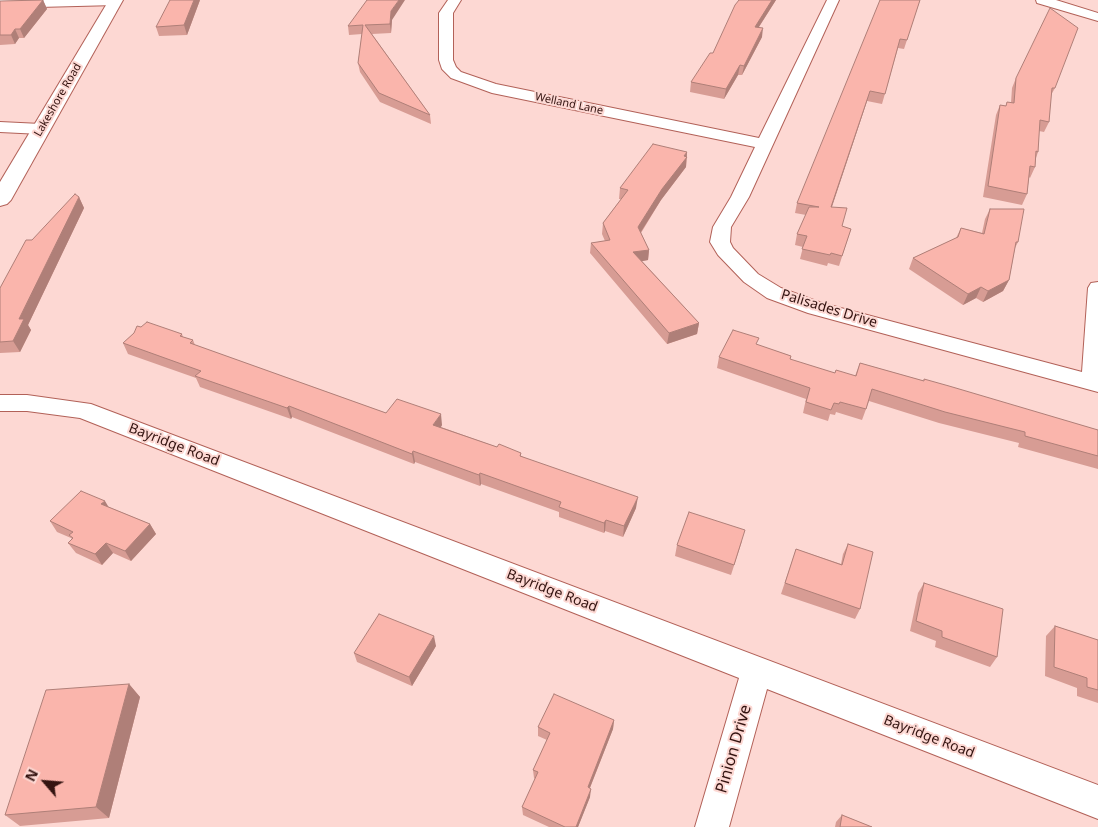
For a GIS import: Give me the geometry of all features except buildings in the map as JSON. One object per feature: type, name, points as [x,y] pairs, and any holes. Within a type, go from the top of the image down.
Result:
[{"type":"street","points":[[0,4],[116,0]]},
{"type":"street","name":"Lakeshore Road","points":[[0,200],[116,0]]},
{"type":"street","name":"Welland Lane","points":[[455,0],[446,13],[446,60],[450,69],[456,75],[492,88],[763,144]]},
{"type":"street","name":"Palisades Drive","points":[[832,0],[794,85],[763,144],[740,197],[722,227],[720,242],[725,251],[751,278],[774,292],[816,308],[1096,383]]},
{"type":"street","points":[[1042,0],[1098,17]]},
{"type":"street","points":[[0,127],[41,129]]},
{"type":"street","points":[[1096,383],[1098,288]]},
{"type":"street","name":"Bayridge Road","points":[[0,403],[27,403],[83,410],[1098,802]]},
{"type":"street","name":"Pinion Drive","points":[[712,827],[757,670]]}]
